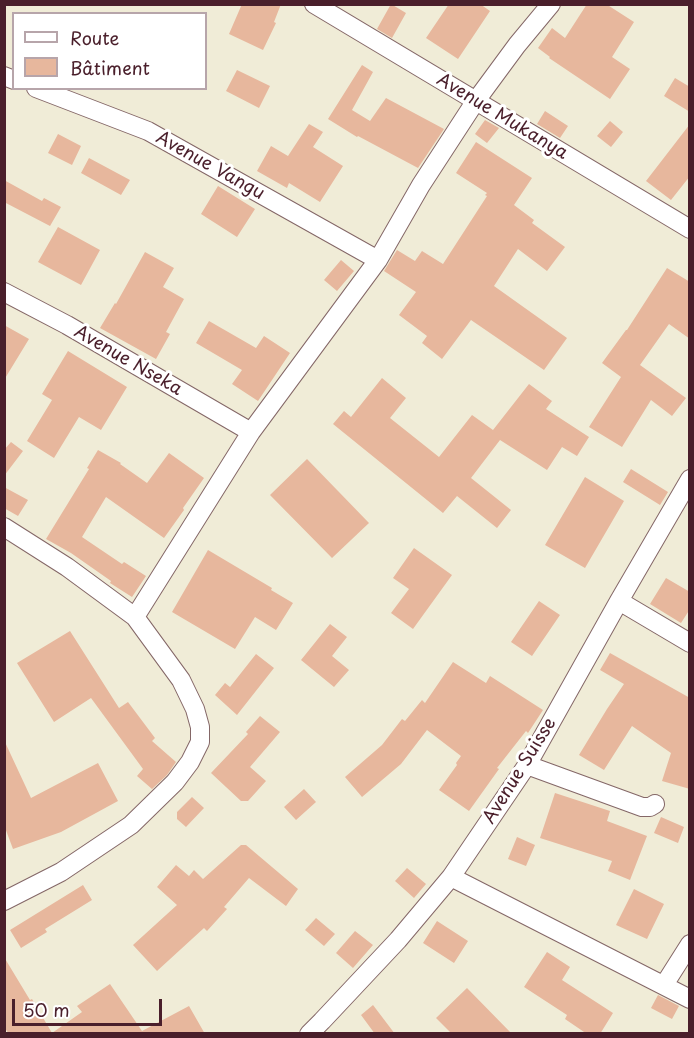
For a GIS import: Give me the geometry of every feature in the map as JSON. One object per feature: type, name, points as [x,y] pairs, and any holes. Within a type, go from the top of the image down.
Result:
[{"type":"street","name":"Avenue Mukanya","points":[[314,4],[690,229]]},
{"type":"street","points":[[135,617],[251,432],[378,260],[421,185],[475,102],[551,4]]},
{"type":"street","name":"Avenue Vangu","points":[[41,90],[148,131],[378,260]]},
{"type":"street","name":"Avenue Nseka","points":[[4,292],[67,325],[251,432]]},
{"type":"street","name":"Avenue Suisse","points":[[309,1034],[398,940],[451,877],[527,765],[690,479]]},
{"type":"street","points":[[4,527],[67,567],[135,617],[181,681],[195,709],[200,727],[200,742],[176,782],[131,825],[61,872],[4,901]]},
{"type":"street","points":[[619,601],[690,643]]},
{"type":"street","points":[[527,765],[642,807],[656,804]]},
{"type":"street","points":[[451,877],[690,999]]},
{"type":"street","points":[[664,985],[690,944]]},
{"type":"building","points":[[242,4],[281,4],[274,22],[276,23],[263,50],[229,34]]},
{"type":"building","points":[[391,4],[406,13],[392,38],[377,29]]},
{"type":"building","points":[[449,4],[480,4],[490,11],[458,59],[426,38]]},
{"type":"building","points":[[587,4],[606,4],[634,22],[612,57],[630,69],[610,99],[549,58],[538,48],[552,28],[565,38]]},
{"type":"building","points":[[362,65],[373,72],[352,110],[370,121],[386,98],[444,129],[418,168],[357,137],[328,119]]},
{"type":"building","points":[[237,70],[270,86],[259,108],[226,91]]},
{"type":"building","points":[[675,78],[690,87],[690,112],[664,96]]},
{"type":"building","points":[[545,111],[568,126],[560,138],[537,124]]},
{"type":"building","points":[[485,120],[499,128],[487,143],[475,134]]},
{"type":"building","points":[[610,121],[623,132],[611,147],[597,136]]},
{"type":"building","points":[[309,124],[323,132],[313,147],[343,166],[320,202],[289,183],[287,188],[257,171],[271,146],[288,156]]},
{"type":"building","points":[[690,124],[690,176],[671,200],[646,181]]},
{"type":"building","points":[[58,134],[81,146],[72,165],[48,153]]},
{"type":"building","points":[[476,142],[532,178],[514,205],[534,220],[532,223],[565,247],[547,271],[518,249],[494,286],[567,338],[544,370],[471,320],[442,359],[422,343],[427,336],[399,315],[416,292],[384,271],[397,250],[415,261],[422,251],[443,264],[487,196],[485,195],[487,193],[456,173]]},
{"type":"building","points":[[89,158],[130,180],[121,195],[81,173]]},
{"type":"building","points":[[4,180],[42,201],[44,198],[61,207],[50,226],[4,202]]},
{"type":"building","points":[[218,186],[255,209],[237,237],[201,214]]},
{"type":"building","points":[[58,227],[100,250],[81,285],[38,262]]},
{"type":"building","points":[[145,252],[174,268],[163,287],[184,299],[166,332],[170,334],[156,359],[100,328]]},
{"type":"building","points":[[341,260],[354,271],[337,291],[324,280]]},
{"type":"building","points":[[667,268],[690,282],[690,339],[669,324],[640,365],[686,398],[672,416],[651,400],[622,447],[589,427],[621,377],[602,363],[627,330]]},
{"type":"building","points":[[209,321],[256,348],[264,336],[290,353],[258,401],[232,384],[242,370],[196,343]]},
{"type":"building","points":[[4,325],[29,339],[4,380]]},
{"type":"building","points":[[68,351],[127,387],[101,430],[79,417],[54,458],[27,441],[52,400],[42,394]]},
{"type":"building","points":[[382,378],[406,398],[390,418],[439,457],[472,415],[493,430],[529,384],[552,401],[546,409],[589,437],[577,456],[562,447],[547,470],[500,440],[471,478],[511,510],[497,528],[457,496],[443,513],[333,424],[344,411],[351,417]]},
{"type":"building","points":[[11,442],[23,451],[4,476],[4,450]]},
{"type":"building","points":[[98,450],[121,463],[147,483],[169,453],[204,478],[164,538],[106,497],[82,537],[122,564],[124,562],[146,576],[132,597],[71,553],[46,539],[89,469],[87,468]]},
{"type":"building","points":[[307,459],[369,523],[332,558],[270,495]]},
{"type":"building","points":[[631,469],[668,492],[660,505],[623,482]]},
{"type":"building","points":[[585,477],[624,501],[585,568],[545,545]]},
{"type":"building","points":[[4,487],[28,500],[18,516],[4,508]]},
{"type":"building","points":[[414,548],[452,575],[413,629],[391,613],[409,589],[393,578]]},
{"type":"building","points":[[208,550],[293,603],[276,630],[255,617],[235,649],[172,612]]},
{"type":"building","points":[[666,578],[690,592],[690,609],[681,623],[650,604]]},
{"type":"building","points":[[539,601],[560,615],[532,656],[511,642]]},
{"type":"building","points":[[330,624],[347,637],[332,656],[349,670],[334,687],[301,660]]},
{"type":"building","points":[[70,631],[119,708],[128,702],[155,738],[152,741],[176,762],[167,775],[152,789],[137,776],[143,769],[91,698],[54,722],[17,663]]},
{"type":"building","points":[[610,653],[690,698],[690,789],[662,781],[671,753],[632,726],[604,770],[579,755],[624,684],[600,670]]},
{"type":"building","points":[[256,654],[274,668],[237,715],[215,695],[225,683],[230,687]]},
{"type":"building","points":[[453,662],[486,683],[490,676],[543,710],[528,733],[526,731],[497,768],[499,769],[469,811],[439,790],[461,756],[427,730],[401,764],[362,797],[345,777],[382,745],[402,719],[405,721],[422,700],[425,703]]},
{"type":"building","points":[[260,716],[280,732],[250,767],[266,781],[248,801],[241,801],[211,773],[248,734],[246,732]]},
{"type":"building","points":[[4,740],[31,798],[98,763],[118,801],[61,832],[13,849],[4,825]]},
{"type":"building","points":[[304,789],[316,802],[296,820],[284,807]]},
{"type":"building","points":[[555,793],[610,811],[607,821],[647,836],[630,880],[608,871],[612,861],[540,838]]},
{"type":"building","points":[[192,797],[204,808],[186,827],[177,819],[177,812]]},
{"type":"building","points":[[661,817],[684,827],[678,843],[654,833]]},
{"type":"building","points":[[517,837],[535,845],[526,866],[508,859]]},
{"type":"building","points":[[241,845],[246,845],[298,889],[286,906],[249,878],[224,907],[227,909],[207,931],[204,928],[157,971],[133,945],[177,905],[157,887],[176,865],[189,876],[194,870],[203,879]]},
{"type":"building","points":[[407,868],[426,884],[414,898],[395,881]]},
{"type":"building","points":[[83,885],[92,900],[45,929],[47,932],[21,948],[10,930]]},
{"type":"building","points":[[634,889],[664,904],[647,939],[616,925]]},
{"type":"building","points":[[316,918],[335,934],[324,946],[305,930]]},
{"type":"building","points":[[437,921],[468,941],[454,963],[423,943]]},
{"type":"building","points":[[355,931],[373,945],[353,968],[336,953]]},
{"type":"building","points":[[547,952],[570,967],[562,980],[613,1013],[600,1034],[587,1034],[565,1019],[567,1015],[524,987]]},
{"type":"building","points":[[4,957],[52,1033],[82,1012],[77,1006],[110,984],[142,1031],[189,1006],[205,1034],[9,1034],[4,1027]]},
{"type":"building","points":[[467,988],[512,1034],[452,1034],[436,1018]]},
{"type":"building","points":[[658,995],[679,1006],[672,1019],[651,1008]]},
{"type":"building","points":[[373,1005],[395,1034],[375,1034],[361,1015]]}]
